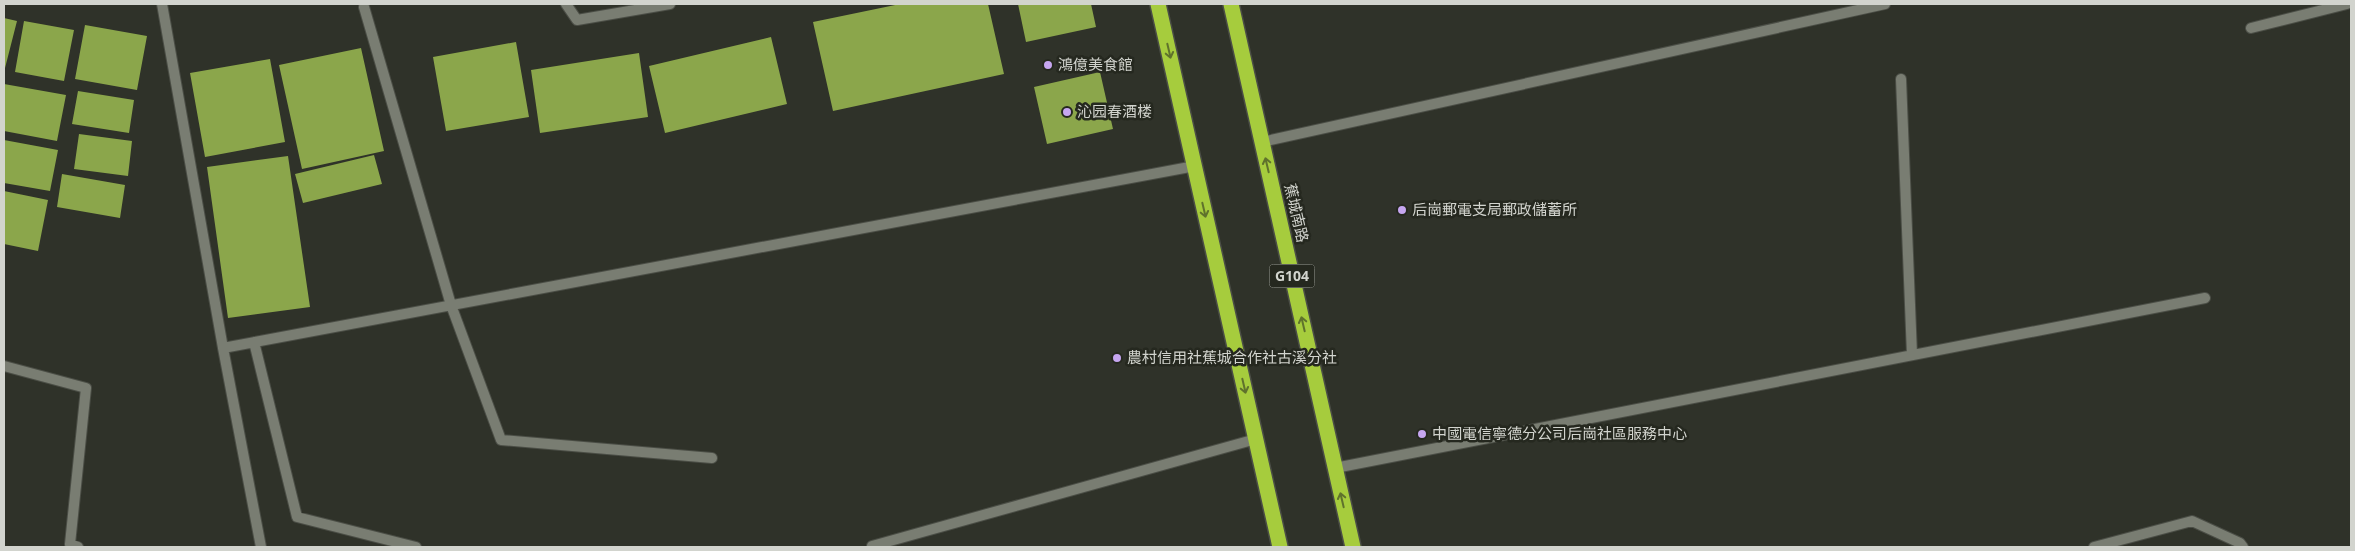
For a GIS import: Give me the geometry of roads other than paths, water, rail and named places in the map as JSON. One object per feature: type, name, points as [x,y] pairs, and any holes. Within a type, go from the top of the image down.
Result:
[{"type":"highway","points":[[1158,4],[1280,547]]},
{"type":"highway","name":"蕉城南路","points":[[1231,4],[1353,547]]},
{"type":"street","points":[[162,4],[222,348],[261,547]]},
{"type":"street","points":[[566,4],[577,20],[670,4]]},
{"type":"street","points":[[1262,142],[1858,7],[1885,4]]},
{"type":"street","points":[[2251,28],[2347,4]]},
{"type":"street","points":[[364,7],[451,305],[501,440],[712,458]]},
{"type":"street","points":[[1901,79],[1912,355]]},
{"type":"street","points":[[222,348],[1195,166]]},
{"type":"street","points":[[1335,468],[2205,298]]},
{"type":"street","points":[[254,342],[297,517],[390,544],[416,547]]},
{"type":"street","points":[[4,366],[86,388],[70,544],[78,547]]},
{"type":"street","points":[[872,546],[1256,439]]},
{"type":"street","points":[[2094,547],[2192,521],[2240,543],[2243,547]]},
{"type":"place","name":"鴻億美食館","points":[[1048,65]]},
{"type":"place","name":"沁园春酒楼","points":[[1067,112]]},
{"type":"place","name":"后崗郵電支局郵政儲蓄所","points":[[1402,210]]},
{"type":"place","name":"農村信用社蕉城合作社古溪分社","points":[[1117,358]]},
{"type":"place","name":"中國電信寧德分公司后崗社區服務中心","points":[[1422,434]]}]
